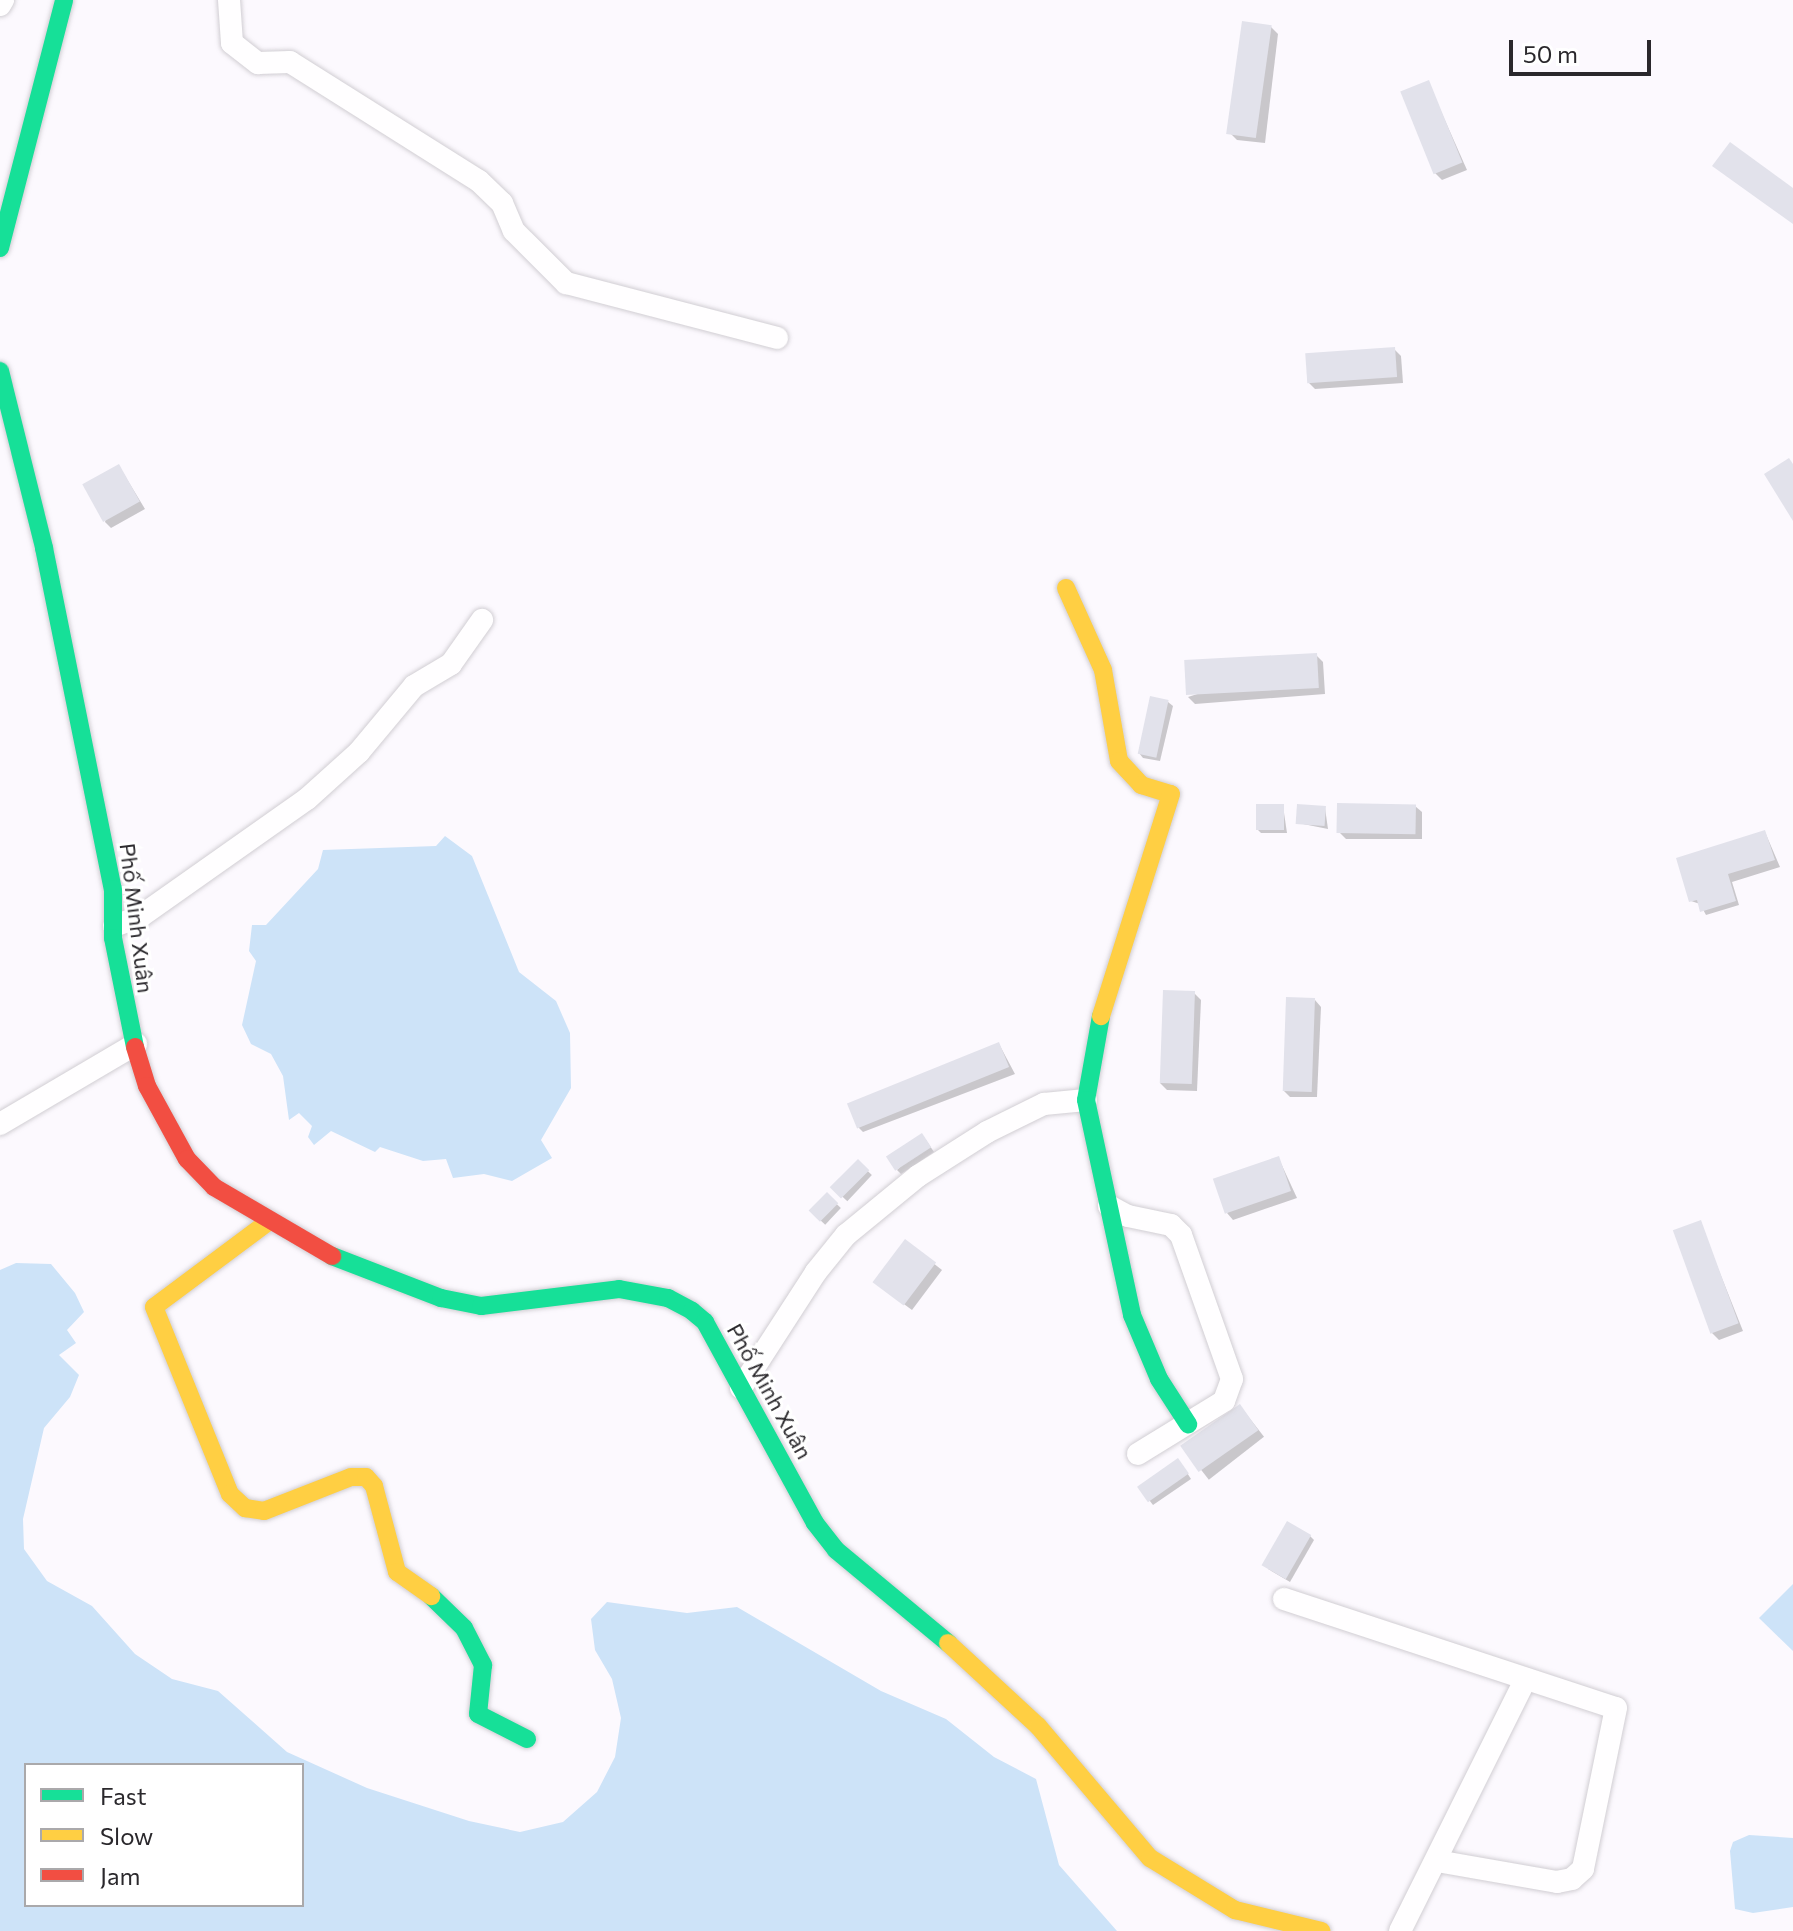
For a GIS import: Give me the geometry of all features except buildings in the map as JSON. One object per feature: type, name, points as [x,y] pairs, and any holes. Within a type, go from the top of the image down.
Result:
[{"type":"main road","points":[[0,248],[64,0]]},
{"type":"main road","name":"Phố Minh Xuân","points":[[0,371],[48,563],[113,889],[117,973],[147,1086],[187,1159],[214,1187],[268,1222],[359,1269],[461,1304],[619,1289],[668,1298],[705,1322],[815,1523],[836,1550],[921,1618],[1038,1726],[1128,1838],[1150,1858],[1235,1910],[1321,1931]]},
{"type":"main road","points":[[1066,588],[1103,670],[1119,761],[1141,785],[1171,794],[1101,1014],[1086,1100],[1132,1315],[1159,1379],[1188,1424]]},
{"type":"main road","points":[[268,1222],[154,1307],[230,1494],[245,1508],[264,1511],[351,1477],[366,1477],[374,1486],[397,1572],[444,1605],[464,1628],[483,1665],[478,1714],[527,1739]]},
{"type":"street","points":[[229,0],[232,43],[258,63],[290,62],[479,181],[502,203],[514,231],[566,283],[777,338]]},
{"type":"street","points":[[114,926],[141,916],[307,799],[359,752],[407,692],[451,664],[482,620]]},
{"type":"street","points":[[0,1124],[136,1044]]},
{"type":"street","points":[[741,1388],[816,1272],[846,1235],[918,1176],[987,1132],[1044,1104],[1086,1100]]},
{"type":"street","points":[[1109,1206],[1128,1216],[1171,1225],[1181,1235],[1232,1379],[1224,1401],[1138,1454]]},
{"type":"street","points":[[1284,1599],[1616,1708],[1583,1869],[1557,1882],[1437,1861]]},
{"type":"street","points":[[1400,1931],[1525,1680]]},
{"type":"water","points":[[445,836],[472,856],[519,972],[556,1001],[570,1033],[571,1088],[541,1140],[552,1158],[512,1181],[484,1174],[453,1178],[446,1159],[423,1161],[380,1147],[375,1152],[331,1131],[314,1145],[308,1137],[312,1126],[299,1113],[289,1120],[283,1076],[271,1054],[251,1044],[242,1025],[256,961],[249,951],[252,925],[266,925],[318,869],[323,850],[436,846]]},
{"type":"water","points":[[16,1263],[51,1264],[75,1293],[84,1312],[67,1330],[76,1343],[59,1355],[79,1375],[70,1397],[44,1428],[23,1519],[24,1549],[47,1581],[92,1606],[135,1654],[172,1679],[218,1691],[287,1752],[367,1788],[469,1821],[520,1832],[563,1822],[597,1792],[615,1757],[621,1718],[612,1679],[595,1650],[591,1619],[607,1602],[687,1613],[737,1607],[881,1691],[946,1719],[994,1757],[1036,1779],[1059,1865],[1117,1931],[0,1931],[0,1270]]},
{"type":"water","points":[[1793,1584],[1793,1651],[1759,1618]]},
{"type":"water","points":[[1749,1835],[1793,1838],[1793,1907],[1753,1913],[1735,1909],[1730,1851],[1733,1842]]},
{"type":"traffic: fast","points":[[0,248],[64,0]]},
{"type":"traffic: fast","points":[[0,371],[44,548],[113,889],[113,938],[135,1047]]},
{"type":"traffic: fast","points":[[1101,1016],[1086,1100],[1132,1315],[1159,1379],[1188,1424]]},
{"type":"traffic: fast","points":[[332,1256],[441,1298],[481,1306],[619,1289],[668,1298],[692,1311],[705,1322],[815,1523],[836,1550],[948,1643]]},
{"type":"traffic: fast","points":[[431,1596],[464,1628],[483,1665],[478,1714],[527,1739]]},
{"type":"traffic: slow","points":[[1066,588],[1103,670],[1119,761],[1141,785],[1171,794],[1101,1016]]},
{"type":"traffic: slow","points":[[268,1222],[154,1307],[230,1494],[245,1508],[264,1511],[351,1477],[366,1477],[374,1486],[397,1572],[431,1596]]},
{"type":"traffic: slow","points":[[948,1643],[1038,1726],[1150,1858],[1235,1910],[1321,1931]]},
{"type":"traffic: jam","points":[[135,1047],[147,1086],[187,1159],[214,1187],[332,1256]]}]
